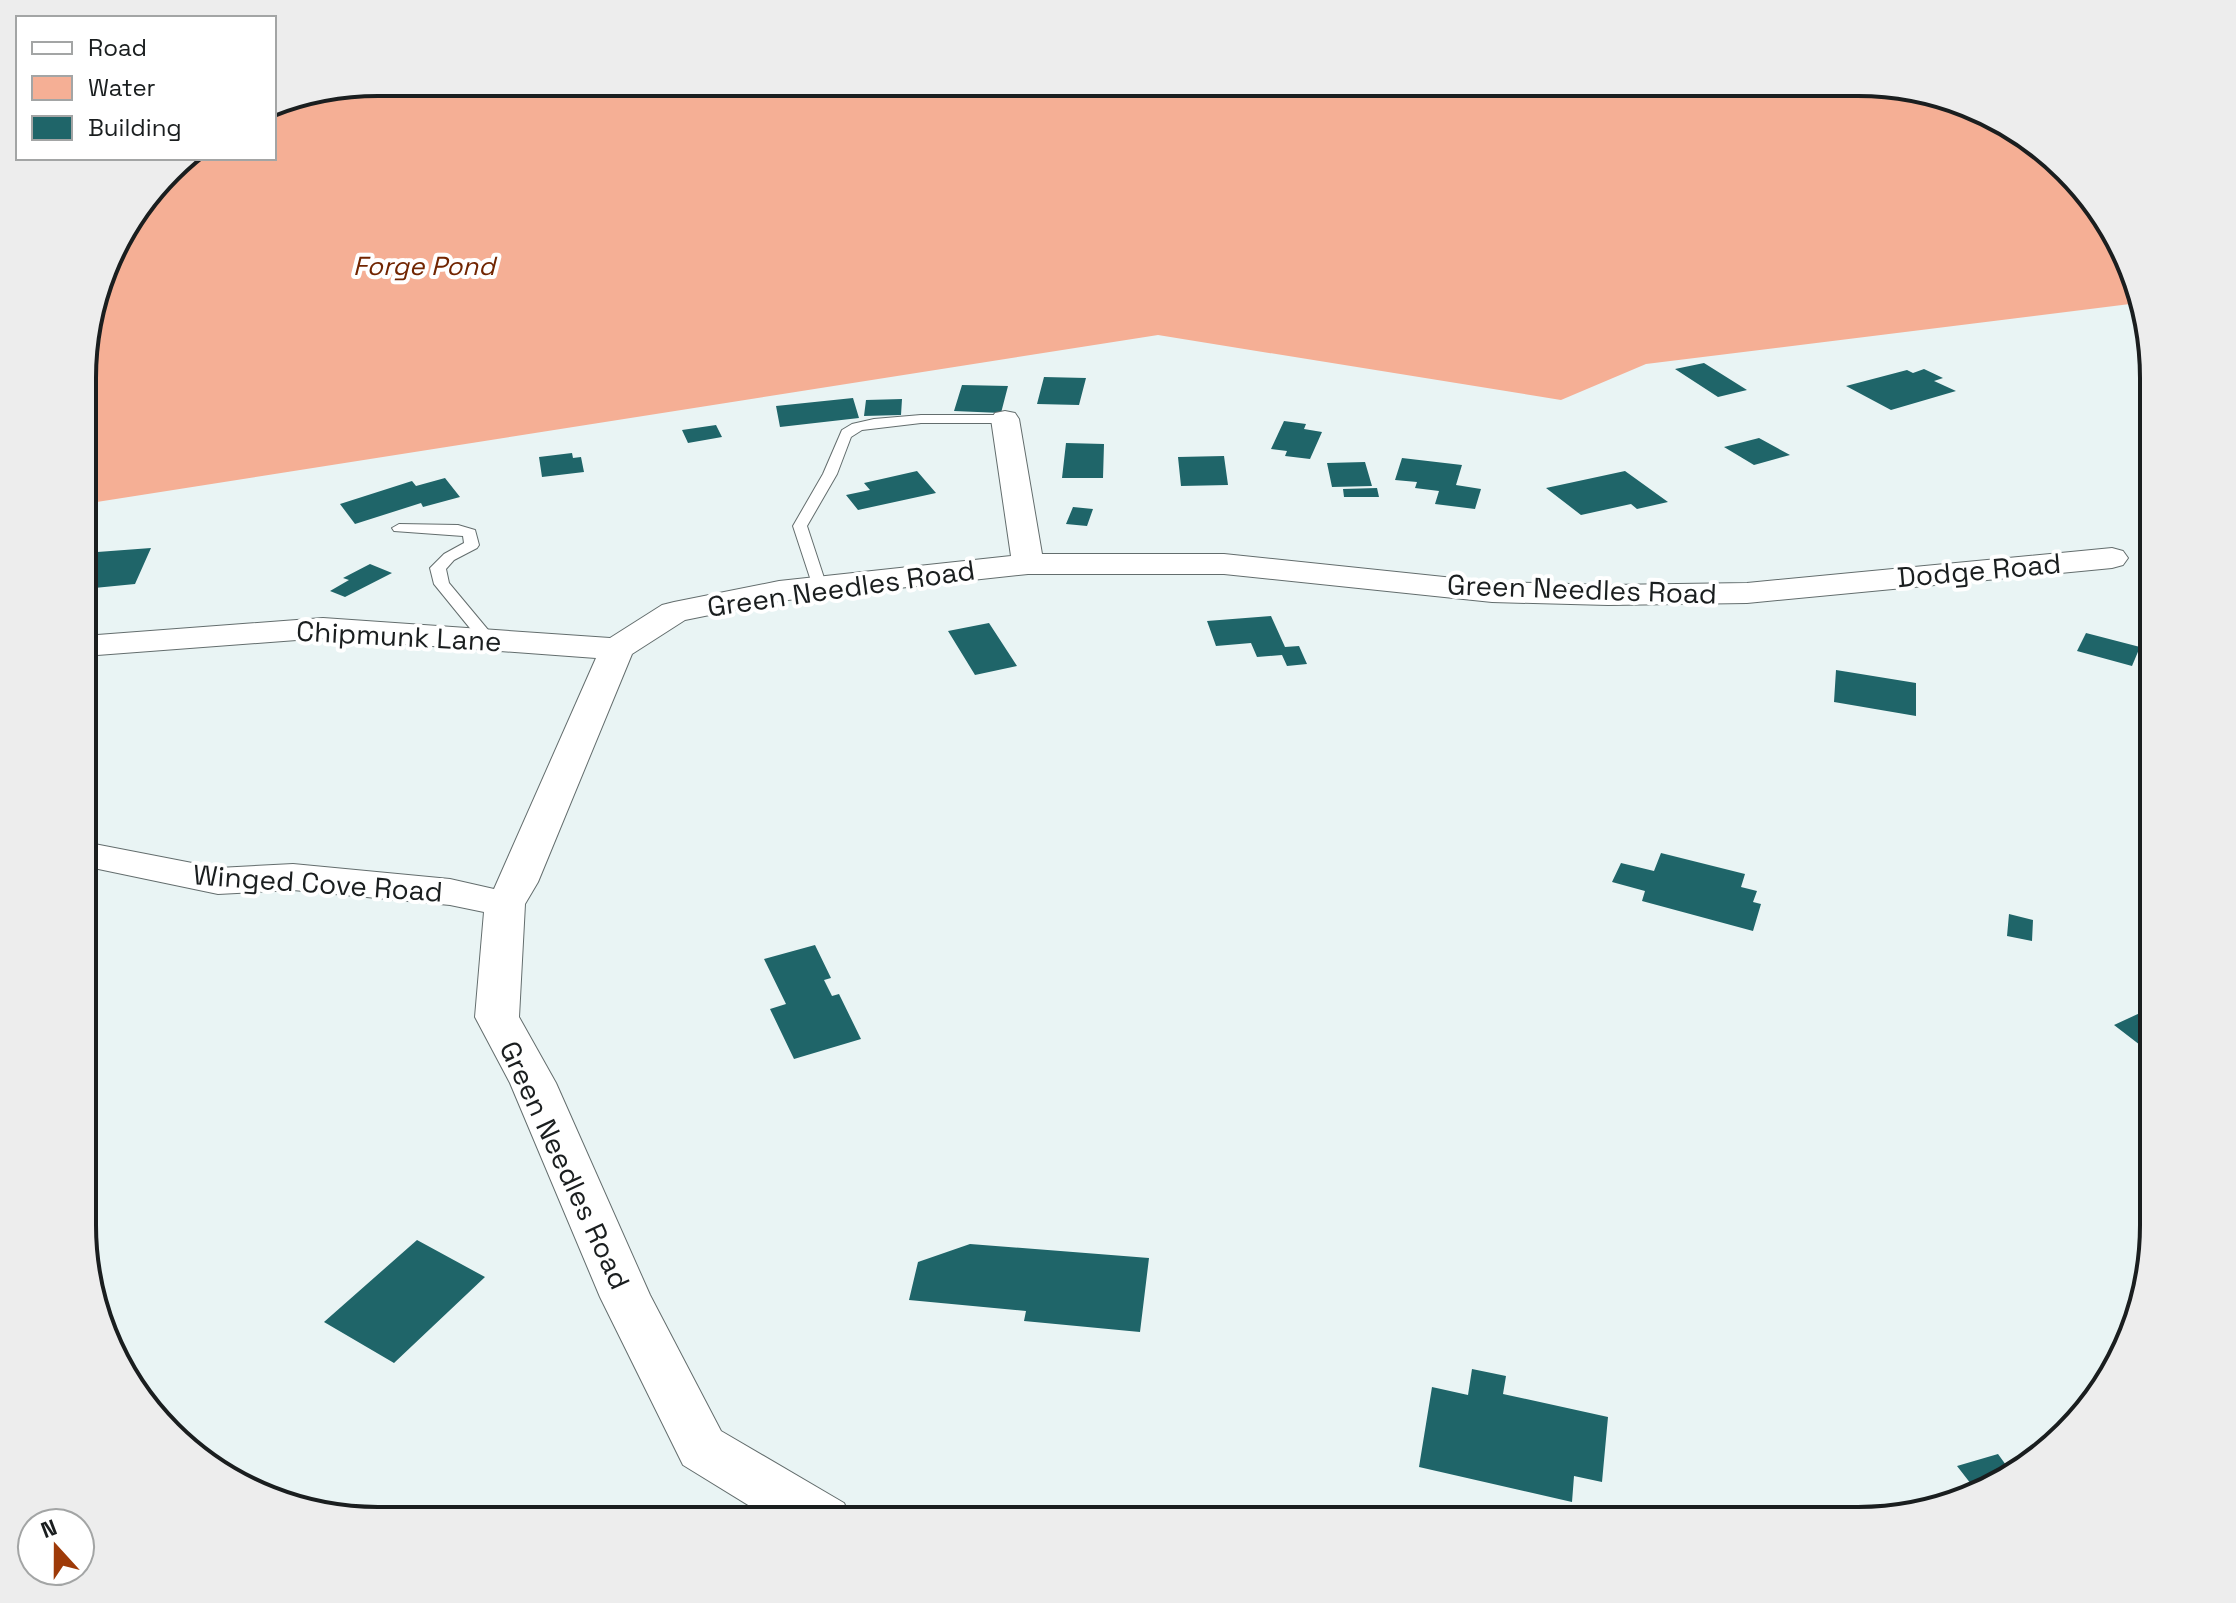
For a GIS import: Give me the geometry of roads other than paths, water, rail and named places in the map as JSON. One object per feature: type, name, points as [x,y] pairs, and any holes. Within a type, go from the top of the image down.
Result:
[{"type":"street","points":[[1005,419],[1028,564]]},
{"type":"street","name":"Dodge Road","points":[[1846,582],[2112,558]]},
{"type":"street","name":"Green Needles Road","points":[[799,1506],[702,1448],[625,1297],[533,1083],[497,1017],[505,904],[518,882],[536,833],[617,649],[674,612],[779,591],[1028,564],[1224,564],[1492,592],[1608,595],[1747,593],[1846,582]]},
{"type":"street","name":"Chipmunk Lane","points":[[96,645],[323,628],[617,649]]},
{"type":"street","name":"Winged Cove Road","points":[[97,857],[218,881],[293,877],[450,892],[505,904]]},
{"type":"lane","points":[[819,587],[800,526],[836,465],[840,443],[850,429],[866,423],[1005,419]]},
{"type":"lane","points":[[399,528],[458,529],[470,533],[472,545],[449,557],[438,568],[442,584],[488,640]]},
{"type":"water","name":"Forge Pond","points":[[341,98],[1895,98],[1966,117],[2015,144],[2044,166],[2082,206],[2102,237],[2119,270],[2130,304],[1646,364],[1561,400],[1158,335],[96,502],[98,341],[111,287],[134,237],[154,206],[199,160],[276,160],[276,115]]}]
